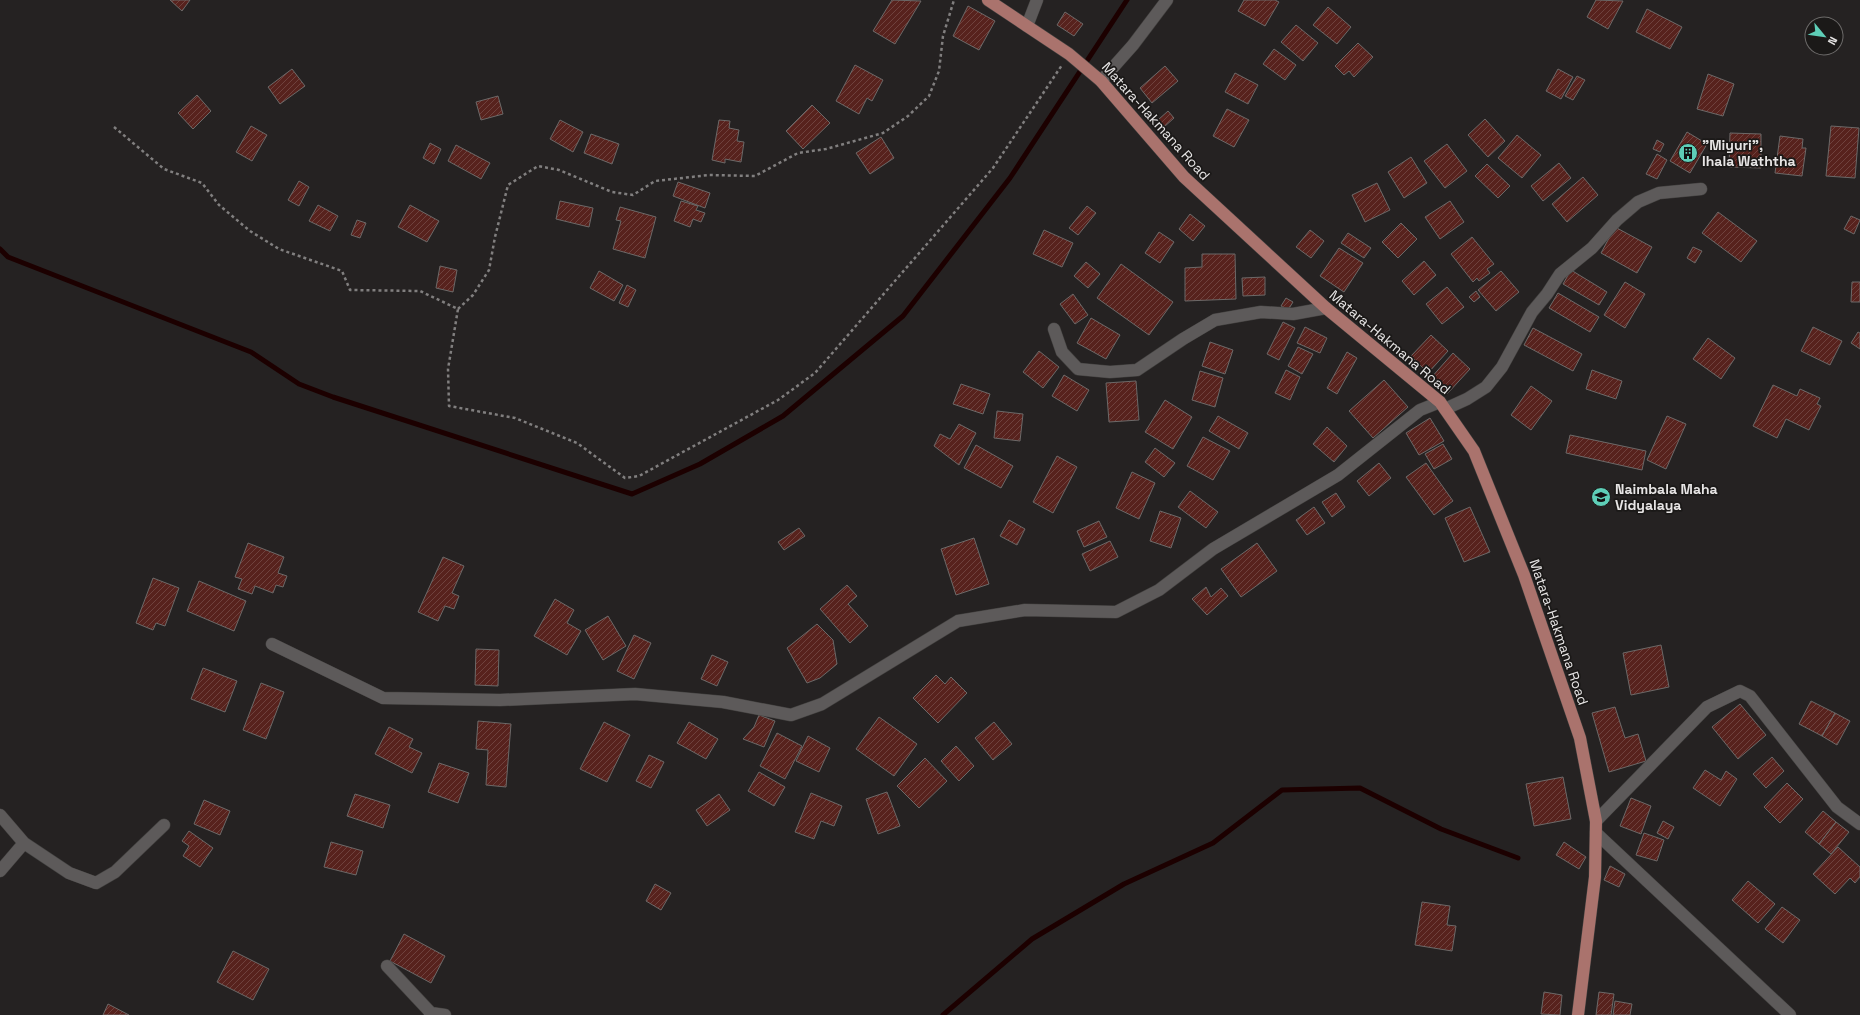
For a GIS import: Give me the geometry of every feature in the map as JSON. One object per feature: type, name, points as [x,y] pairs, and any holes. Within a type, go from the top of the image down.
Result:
[{"type":"main road","name":"Matara-Hakmana Road","points":[[988,0],[1070,54],[1101,81],[1184,178],[1326,308],[1443,406],[1474,451],[1524,575],[1580,738],[1596,821],[1595,877],[1578,1015]]},
{"type":"street","points":[[1027,26],[1037,0]]},
{"type":"street","points":[[1101,81],[1133,45],[1167,0]]},
{"type":"street","points":[[272,644],[383,698],[500,700],[635,694],[723,702],[791,715],[822,704],[958,621],[1025,610],[1116,612],[1159,590],[1213,549],[1338,475],[1420,410],[1467,400],[1486,387],[1502,367],[1532,312],[1547,294],[1560,274],[1592,248],[1617,220],[1638,202],[1659,193],[1701,189]]},
{"type":"street","points":[[1054,329],[1062,352],[1078,369],[1110,372],[1137,370],[1183,339],[1215,320],[1261,312],[1293,314],[1326,308]]},
{"type":"street","points":[[1596,821],[1707,707],[1740,690],[1750,696],[1837,808],[1860,824]]},
{"type":"street","points":[[0,815],[24,843],[69,874],[96,882],[115,872],[164,825]]},
{"type":"street","points":[[1596,833],[1790,1015]]},
{"type":"street","points":[[0,871],[24,843]]},
{"type":"street","points":[[387,966],[430,1014],[445,1015]]},
{"type":"path","points":[[954,0],[943,36],[939,71],[929,96],[908,116],[883,133],[826,149],[798,153],[755,176],[709,175],[656,181],[633,195],[612,192],[559,170],[538,166],[508,185],[495,237],[489,270],[473,295],[458,309],[448,369],[449,406],[515,418],[577,443],[625,478],[639,476],[778,400],[815,373],[992,168],[1070,54]]},
{"type":"path","points":[[114,127],[164,169],[202,182],[219,205],[250,231],[279,249],[342,271],[350,290],[420,291],[458,309]]},
{"type":"building","points":[[170,0],[190,0],[182,11]]},
{"type":"building","points":[[892,0],[921,1],[895,44],[873,31]]},
{"type":"building","points":[[1244,0],[1275,0],[1279,2],[1265,26],[1238,11]]},
{"type":"building","points":[[1596,0],[1623,1],[1608,29],[1587,17]]},
{"type":"building","points":[[968,6],[995,21],[979,50],[953,36]]},
{"type":"building","points":[[1328,7],[1351,27],[1337,44],[1313,25]]},
{"type":"building","points":[[1647,9],[1682,27],[1670,49],[1636,32]]},
{"type":"building","points":[[1065,12],[1083,24],[1074,36],[1057,25]]},
{"type":"building","points":[[1296,25],[1318,43],[1303,61],[1281,42]]},
{"type":"building","points":[[1358,43],[1373,57],[1354,77],[1349,71],[1344,75],[1335,66]]},
{"type":"building","points":[[1274,49],[1296,65],[1285,80],[1263,64]]},
{"type":"building","points":[[855,65],[883,80],[872,101],[867,98],[859,114],[836,101]]},
{"type":"building","points":[[1165,66],[1178,81],[1152,103],[1140,88]]},
{"type":"building","points":[[292,69],[305,86],[280,104],[268,87]]},
{"type":"building","points":[[1558,69],[1573,77],[1561,99],[1546,91]]},
{"type":"building","points":[[1235,73],[1258,85],[1248,104],[1225,92]]},
{"type":"building","points":[[1708,74],[1734,84],[1723,116],[1697,109]]},
{"type":"building","points":[[1577,76],[1585,80],[1573,100],[1565,96]]},
{"type":"building","points":[[197,95],[211,111],[193,129],[178,113]]},
{"type":"building","points":[[498,96],[503,114],[481,120],[476,102]]},
{"type":"building","points":[[812,105],[830,123],[803,149],[786,131]]},
{"type":"building","points":[[1227,109],[1249,120],[1234,147],[1213,136]]},
{"type":"building","points":[[1168,111],[1174,118],[1164,127],[1158,120]]},
{"type":"building","points":[[1485,119],[1505,141],[1488,157],[1468,135]]},
{"type":"building","points":[[560,120],[583,132],[573,152],[550,139]]},
{"type":"building","points":[[719,120],[730,121],[729,128],[739,130],[737,141],[744,142],[741,162],[725,159],[725,163],[712,160]]},
{"type":"building","points":[[251,126],[267,135],[252,161],[236,152]]},
{"type":"building","points":[[1831,126],[1859,128],[1855,178],[1826,176]]},
{"type":"building","name":"\"Miyuri\", Ihala Waththa","points":[[1687,132],[1707,144],[1690,173],[1670,161]]},
{"type":"building","points":[[1730,133],[1761,134],[1761,168],[1729,167]]},
{"type":"building","points":[[591,134],[619,144],[612,164],[584,153]]},
{"type":"building","points":[[1517,135],[1541,155],[1522,178],[1498,158]]},
{"type":"building","points":[[1780,136],[1803,139],[1802,148],[1806,148],[1802,176],[1775,173]]},
{"type":"building","points":[[881,137],[894,158],[870,174],[856,153]]},
{"type":"building","points":[[1657,140],[1664,144],[1660,152],[1653,149]]},
{"type":"building","points":[[430,143],[441,149],[434,164],[423,158]]},
{"type":"building","points":[[1447,144],[1467,171],[1445,188],[1424,161]]},
{"type":"building","points":[[456,145],[490,163],[481,179],[448,161]]},
{"type":"building","points":[[1657,154],[1667,160],[1657,179],[1646,174]]},
{"type":"building","points":[[1411,157],[1427,183],[1404,198],[1388,172]]},
{"type":"building","points":[[1559,163],[1571,178],[1543,201],[1531,186]]},
{"type":"building","points":[[1487,164],[1510,186],[1498,198],[1475,176]]},
{"type":"building","points":[[1583,177],[1598,195],[1567,222],[1552,204]]},
{"type":"building","points":[[299,181],[309,187],[299,206],[288,200]]},
{"type":"building","points":[[678,182],[710,193],[705,208],[673,196]]},
{"type":"building","points":[[1377,183],[1390,210],[1365,222],[1352,195]]},
{"type":"building","points":[[560,201],[593,208],[589,227],[556,219]]},
{"type":"building","points":[[681,201],[698,206],[696,210],[705,213],[701,222],[693,219],[690,227],[674,221]]},
{"type":"building","points":[[1450,201],[1464,222],[1440,239],[1425,217]]},
{"type":"building","points":[[318,205],[338,216],[330,231],[309,221]]},
{"type":"building","points":[[410,205],[439,221],[427,242],[398,227]]},
{"type":"building","points":[[1087,206],[1096,213],[1078,235],[1069,228]]},
{"type":"building","points":[[620,207],[656,217],[645,258],[613,249],[621,221],[616,220]]},
{"type":"building","points":[[1718,212],[1757,241],[1741,262],[1702,233]]},
{"type":"building","points":[[1190,214],[1205,226],[1193,241],[1179,229]]},
{"type":"building","points":[[1851,216],[1860,220],[1854,234],[1844,229]]},
{"type":"building","points":[[357,220],[366,223],[360,238],[351,235]]},
{"type":"building","points":[[1401,223],[1417,239],[1398,258],[1382,242]]},
{"type":"building","points":[[1615,227],[1652,247],[1637,273],[1601,253]]},
{"type":"building","points":[[1044,230],[1073,243],[1062,267],[1033,254]]},
{"type":"building","points":[[1310,230],[1324,241],[1311,258],[1296,247]]},
{"type":"building","points":[[1159,232],[1174,242],[1160,263],[1145,253]]},
{"type":"building","points":[[1348,233],[1371,248],[1364,258],[1341,243]]},
{"type":"building","points":[[1472,237],[1494,264],[1487,269],[1490,273],[1479,281],[1477,278],[1473,282],[1451,254]]},
{"type":"building","points":[[1693,247],[1702,251],[1695,263],[1687,258]]},
{"type":"building","points":[[1339,248],[1363,263],[1344,292],[1320,276]]},
{"type":"building","points":[[1202,254],[1235,254],[1236,299],[1185,301],[1185,268],[1202,267]]},
{"type":"building","points":[[1424,261],[1436,275],[1414,295],[1402,281]]},
{"type":"building","points":[[1086,262],[1100,274],[1088,288],[1074,276]]},
{"type":"building","points":[[1121,264],[1173,302],[1149,335],[1097,298]]},
{"type":"building","points":[[440,266],[457,270],[453,292],[436,288]]},
{"type":"building","points":[[1571,270],[1607,292],[1599,305],[1563,284]]},
{"type":"building","points":[[599,271],[623,285],[614,301],[590,288]]},
{"type":"building","points":[[1501,271],[1519,292],[1496,311],[1478,290]]},
{"type":"building","points":[[1265,277],[1265,295],[1243,296],[1242,278]]},
{"type":"building","points":[[1625,282],[1645,294],[1625,328],[1604,315]]},
{"type":"building","points":[[1852,282],[1860,282],[1860,302],[1851,302]]},
{"type":"building","points":[[627,285],[636,290],[628,307],[619,303]]},
{"type":"building","points":[[1447,287],[1464,307],[1442,324],[1426,304]]},
{"type":"building","points":[[1476,291],[1480,297],[1474,302],[1469,297]]},
{"type":"building","points":[[1558,293],[1599,317],[1590,332],[1549,308]]},
{"type":"building","points":[[1073,294],[1088,315],[1075,324],[1060,304]]},
{"type":"building","points":[[1286,298],[1293,302],[1288,310],[1281,306]]},
{"type":"building","points":[[1091,318],[1120,335],[1106,359],[1077,343]]},
{"type":"building","points":[[1283,322],[1295,328],[1279,360],[1267,354]]},
{"type":"building","points":[[1305,327],[1327,338],[1320,353],[1297,343]]},
{"type":"building","points":[[1813,327],[1842,341],[1830,365],[1801,351]]},
{"type":"building","points":[[1533,328],[1582,354],[1573,371],[1524,345]]},
{"type":"building","points":[[1858,332],[1860,333],[1860,349],[1851,343]]},
{"type":"building","points":[[1431,335],[1448,351],[1428,373],[1411,356]]},
{"type":"building","points":[[1708,338],[1735,358],[1721,379],[1693,359]]},
{"type":"building","points":[[1210,342],[1233,350],[1225,374],[1202,366]]},
{"type":"building","points":[[1298,347],[1313,354],[1302,374],[1288,366]]},
{"type":"building","points":[[1039,351],[1059,367],[1043,388],[1023,372]]},
{"type":"building","points":[[1347,352],[1357,358],[1337,394],[1327,388]]},
{"type":"building","points":[[1453,353],[1470,369],[1447,394],[1430,379]]},
{"type":"building","points":[[1286,370],[1300,377],[1290,400],[1275,393]]},
{"type":"building","points":[[1592,370],[1622,381],[1616,399],[1586,389]]},
{"type":"building","points":[[1200,371],[1223,378],[1215,407],[1192,400]]},
{"type":"building","points":[[1064,375],[1089,390],[1077,411],[1052,396]]},
{"type":"building","points":[[1384,380],[1408,407],[1373,438],[1349,411]]},
{"type":"building","points":[[1136,381],[1139,420],[1109,422],[1106,383]]},
{"type":"building","points":[[961,384],[990,394],[983,414],[953,404]]},
{"type":"building","points":[[1773,385],[1797,396],[1800,389],[1820,398],[1817,404],[1821,406],[1809,430],[1786,419],[1777,438],[1753,426]]},
{"type":"building","points":[[1531,386],[1552,401],[1531,430],[1511,415]]},
{"type":"building","points":[[1165,400],[1192,417],[1173,449],[1145,432]]},
{"type":"building","points":[[997,411],[1023,414],[1020,441],[994,438]]},
{"type":"building","points":[[1218,416],[1248,433],[1239,449],[1209,431]]},
{"type":"building","points":[[1667,416],[1686,424],[1666,469],[1647,460]]},
{"type":"building","points":[[1430,418],[1444,441],[1419,455],[1406,433]]},
{"type":"building","points":[[959,424],[976,433],[959,465],[934,446],[940,434],[950,439]]},
{"type":"building","points":[[1327,427],[1347,446],[1334,462],[1313,444]]},
{"type":"building","points":[[1570,435],[1646,451],[1642,470],[1566,453]]},
{"type":"building","points":[[1203,437],[1230,451],[1213,480],[1187,466]]},
{"type":"building","points":[[1443,444],[1452,459],[1434,469],[1425,454]]},
{"type":"building","points":[[976,445],[1013,466],[1001,488],[964,468]]},
{"type":"building","points":[[1155,448],[1175,463],[1164,477],[1145,462]]},
{"type":"building","points":[[1057,456],[1077,467],[1053,513],[1033,502]]},
{"type":"building","points":[[1379,463],[1391,478],[1369,496],[1357,481]]},
{"type":"building","points":[[1426,463],[1453,501],[1434,515],[1406,477]]},
{"type":"building","points":[[1132,472],[1155,483],[1139,519],[1116,508]]},
{"type":"building","points":[[1190,491],[1218,512],[1206,528],[1178,507]]},
{"type":"building","points":[[1336,493],[1345,507],[1332,517],[1322,502]]},
{"type":"building","points":[[1314,507],[1325,523],[1307,535],[1296,520]]},
{"type":"building","points":[[1470,507],[1490,552],[1464,562],[1445,518]]},
{"type":"building","points":[[1160,511],[1181,518],[1171,548],[1150,541]]},
{"type":"building","points":[[1009,520],[1025,529],[1017,545],[1000,536]]},
{"type":"building","points":[[1099,521],[1107,537],[1084,547],[1077,531]]},
{"type":"building","points":[[799,528],[805,536],[784,550],[778,542]]},
{"type":"building","points":[[974,538],[989,584],[956,595],[941,549]]},
{"type":"building","points":[[1110,541],[1118,557],[1090,571],[1082,554]]},
{"type":"building","points":[[248,543],[284,557],[278,573],[287,576],[283,587],[276,585],[273,593],[255,586],[252,594],[238,589],[242,579],[235,577]]},
{"type":"building","points":[[1257,543],[1277,571],[1241,597],[1221,569]]},
{"type":"building","points":[[443,557],[464,566],[452,593],[459,596],[454,609],[445,606],[438,621],[418,612]]},
{"type":"building","points":[[153,578],[179,588],[165,626],[156,623],[153,630],[136,623]]},
{"type":"building","points":[[199,581],[246,601],[234,631],[187,611]]},
{"type":"building","points":[[847,585],[857,596],[848,604],[868,626],[850,643],[820,609]]},
{"type":"building","points":[[1206,587],[1211,597],[1221,588],[1228,596],[1207,615],[1192,599]]},
{"type":"building","points":[[555,599],[574,610],[567,623],[581,631],[567,655],[534,636]]},
{"type":"building","points":[[608,616],[626,646],[603,660],[585,630]]},
{"type":"building","points":[[817,624],[833,640],[837,664],[820,678],[807,683],[787,648]]},
{"type":"building","points":[[634,635],[651,643],[634,679],[617,671]]},
{"type":"building","points":[[1661,645],[1669,687],[1631,695],[1623,653]]},
{"type":"building","points":[[476,649],[499,650],[498,686],[475,685]]},
{"type":"building","points":[[712,655],[728,662],[717,686],[701,679]]},
{"type":"building","points":[[203,668],[237,681],[225,712],[191,699]]},
{"type":"building","points":[[936,675],[945,684],[951,677],[967,693],[938,723],[913,698]]},
{"type":"building","points":[[261,683],[284,692],[266,739],[243,730]]},
{"type":"building","points":[[1811,701],[1835,713],[1822,736],[1799,724]]},
{"type":"building","points":[[1740,704],[1766,735],[1738,759],[1712,727]]},
{"type":"building","points":[[1615,707],[1625,738],[1638,734],[1646,761],[1609,772],[1592,713]]},
{"type":"building","points":[[1835,713],[1850,721],[1837,745],[1822,736]]},
{"type":"building","points":[[759,715],[775,721],[764,747],[743,739],[754,727]]},
{"type":"building","points":[[879,717],[917,744],[894,776],[856,749]]},
{"type":"building","points":[[478,721],[511,724],[506,787],[486,785],[488,750],[476,749]]},
{"type":"building","points":[[604,722],[630,735],[607,782],[580,769]]},
{"type":"building","points":[[689,722],[718,739],[706,759],[677,743]]},
{"type":"building","points":[[994,722],[1012,744],[993,760],[975,738]]},
{"type":"building","points":[[389,727],[413,739],[409,747],[422,753],[412,773],[375,754]]},
{"type":"building","points":[[777,733],[802,746],[785,779],[760,766]]},
{"type":"building","points":[[808,736],[830,748],[819,772],[796,761]]},
{"type":"building","points":[[956,746],[974,766],[959,781],[941,761]]},
{"type":"building","points":[[649,755],[664,762],[651,788],[636,781]]},
{"type":"building","points":[[1772,757],[1784,771],[1766,788],[1753,774]]},
{"type":"building","points":[[925,758],[947,781],[919,808],[897,786]]},
{"type":"building","points":[[439,763],[469,773],[458,803],[428,792]]},
{"type":"building","points":[[1705,770],[1721,780],[1726,771],[1737,779],[1720,806],[1693,788]]},
{"type":"building","points":[[759,772],[785,787],[774,806],[748,791]]},
{"type":"building","points":[[1563,777],[1571,819],[1534,826],[1526,784]]},
{"type":"building","points":[[1787,783],[1803,799],[1780,823],[1764,807]]},
{"type":"building","points":[[887,792],[900,826],[878,834],[866,799]]},
{"type":"building","points":[[811,793],[842,806],[834,826],[821,821],[814,839],[795,832]]},
{"type":"building","points":[[355,794],[390,805],[383,828],[347,816]]},
{"type":"building","points":[[719,794],[730,810],[707,826],[696,810]]},
{"type":"building","points":[[1631,798],[1651,806],[1641,834],[1620,826]]},
{"type":"building","points":[[204,800],[230,811],[220,835],[194,824]]},
{"type":"building","points":[[1823,811],[1836,822],[1819,844],[1805,832]]},
{"type":"building","points":[[1663,821],[1674,827],[1668,839],[1657,833]]},
{"type":"building","points":[[1836,822],[1849,832],[1831,854],[1819,844]]},
{"type":"building","points":[[189,831],[213,848],[200,867],[183,856],[189,846],[182,841]]},
{"type":"building","points":[[1644,833],[1664,840],[1657,861],[1636,855]]},
{"type":"building","points":[[331,842],[363,851],[356,875],[324,867]]},
{"type":"building","points":[[1564,842],[1586,857],[1579,869],[1556,855]]},
{"type":"building","points":[[1838,847],[1860,867],[1860,877],[1855,883],[1850,878],[1835,894],[1813,874]]},
{"type":"building","points":[[1610,866],[1625,874],[1619,887],[1604,880]]},
{"type":"building","points":[[1748,881],[1775,904],[1758,923],[1732,900]]},
{"type":"building","points":[[655,884],[671,893],[661,910],[646,901]]},
{"type":"building","points":[[1422,902],[1450,906],[1447,925],[1456,926],[1452,951],[1415,945]]},
{"type":"building","points":[[1782,907],[1800,920],[1783,943],[1765,929]]},
{"type":"building","points":[[404,934],[445,956],[431,983],[390,961]]},
{"type":"building","points":[[233,951],[269,969],[253,1000],[217,982]]},
{"type":"building","points":[[1544,992],[1562,995],[1560,1015],[1541,1014]]},
{"type":"building","points":[[1599,992],[1614,994],[1611,1015],[1596,1015]]},
{"type":"building","points":[[1615,1001],[1632,1004],[1630,1015],[1613,1015]]},
{"type":"building","points":[[108,1004],[129,1015],[103,1015]]},
{"type":"waterway","points":[[0,249],[8,257],[251,352],[299,384],[333,397],[632,494],[700,464],[783,416],[903,316],[1010,178],[1127,0]]},
{"type":"waterway","points":[[943,1015],[1032,939],[1124,884],[1213,843],[1282,790],[1360,788],[1441,829],[1518,858]]},
{"type":"place","name":"\"Miyuri\", Ihala Waththa","points":[[1688,153]]},
{"type":"place","name":"Naimbala Maha Vidyalaya","points":[[1601,497]]}]
